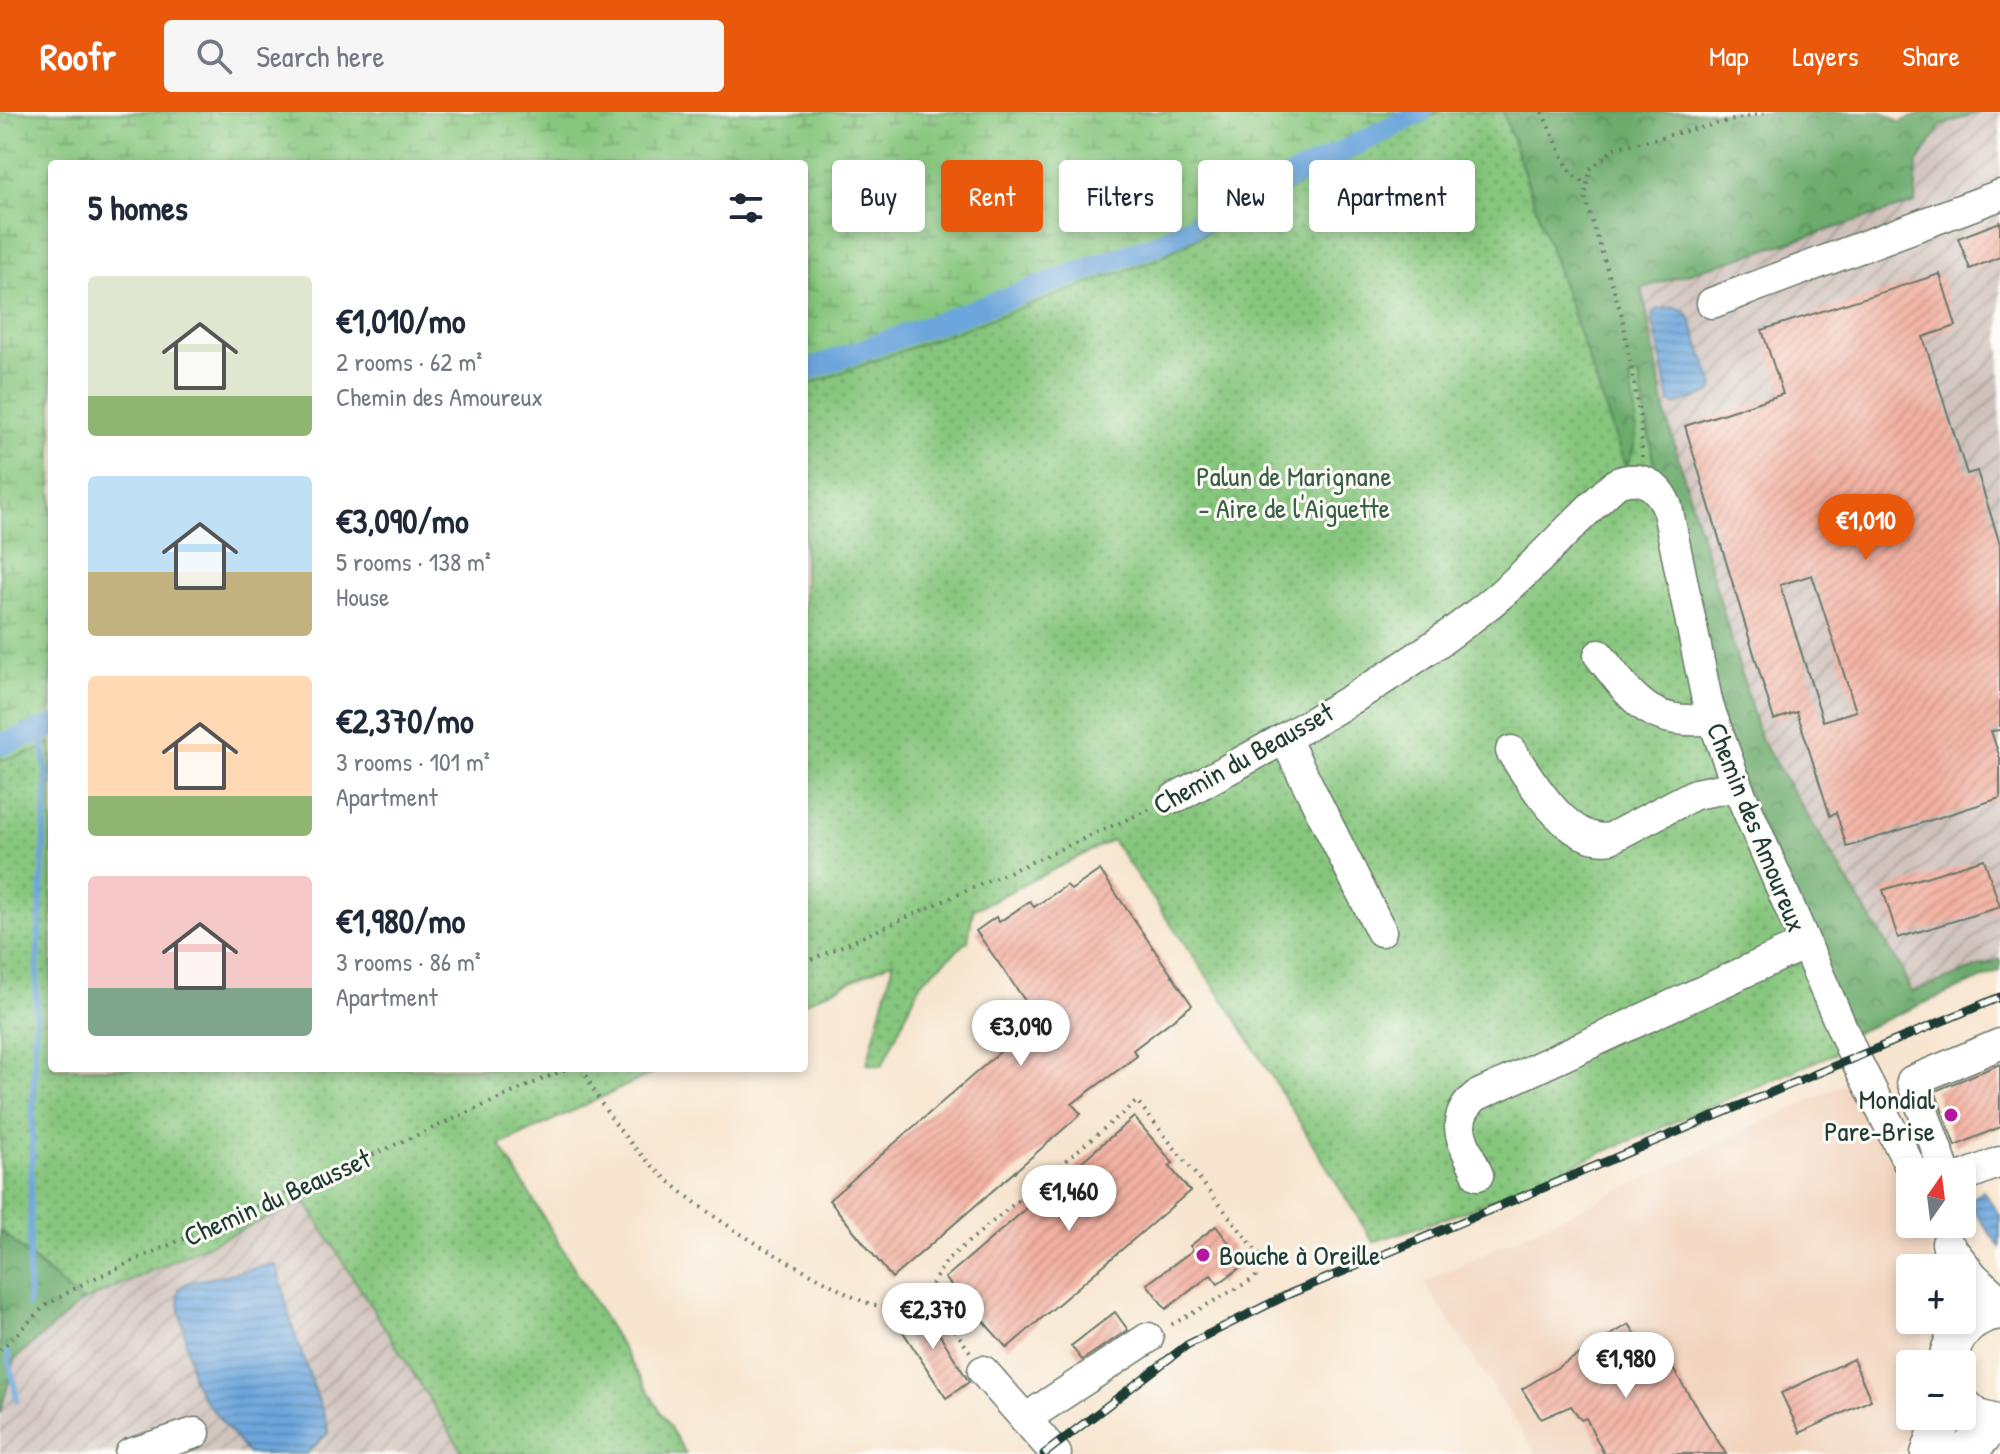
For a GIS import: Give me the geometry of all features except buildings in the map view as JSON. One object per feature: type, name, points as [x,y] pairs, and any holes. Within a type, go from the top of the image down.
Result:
[{"type":"main road","points":[[1951,1343],[1974,1318],[2000,1310]]},
{"type":"main road","points":[[1965,1454],[1985,1419]]},
{"type":"main road","points":[[1930,1454],[1938,1430]]},
{"type":"street","points":[[1712,303],[2000,195]]},
{"type":"street","name":"Chemin des Amoureux","points":[[1635,479],[1655,487],[1667,507],[1712,719],[1737,786],[1855,1058],[1906,1158]]},
{"type":"street","name":"Chemin du Beausset","points":[[1175,798],[1285,739],[1392,673],[1472,618],[1525,573],[1617,483],[1635,479]]},
{"type":"street","points":[[1599,655],[1644,708],[1670,719],[1690,722],[1712,719]]},
{"type":"street","points":[[1285,739],[1381,931]]},
{"type":"street","points":[[1511,751],[1539,794],[1576,831],[1598,841],[1611,838],[1695,794],[1737,786]]},
{"type":"street","points":[[1478,1175],[1460,1130],[1459,1116],[1476,1096],[1805,944]]},
{"type":"street","points":[[1940,1158],[1912,1081],[2000,1044]]},
{"type":"street","points":[[1976,1171],[2000,1162]]},
{"type":"street","points":[[1946,1245],[2000,1301]]},
{"type":"street","points":[[1025,1419],[1148,1338]]},
{"type":"street","points":[[983,1371],[1056,1454]]},
{"type":"street","points":[[130,1454],[195,1433]]},
{"type":"path","points":[[1542,112],[1570,172],[1585,184]]},
{"type":"path","points":[[1635,479],[1642,442],[1632,366],[1609,268],[1585,198],[1590,169],[1615,148],[1767,112]]},
{"type":"path","name":"Chemin du Beausset","points":[[808,961],[1175,798]]},
{"type":"path","name":"Chemin du Beausset","points":[[0,1350],[45,1306],[86,1282],[559,1072]]},
{"type":"path","points":[[585,1072],[598,1104],[618,1132],[661,1175],[753,1243],[869,1304],[894,1306],[927,1291],[948,1259],[1137,1101],[1260,1255],[1262,1263],[1255,1278],[1148,1338]]},
{"type":"path","points":[[927,1291],[983,1371]]},
{"type":"shaded area","points":[[1979,112],[2000,112],[2000,959],[1911,992],[1901,968],[1760,738],[1666,416],[1642,288],[1914,204],[1917,164],[1941,126]]},
{"type":"shaded area","points":[[1851,1081],[1896,1168],[1896,1238],[1925,1238],[1931,1251],[1931,1254],[1896,1254],[1896,1334],[1925,1334],[1919,1350],[1896,1350],[1896,1430],[1913,1430],[1896,1454],[1536,1454],[1424,1282]]},
{"type":"shaded area","points":[[306,1201],[464,1454],[0,1454],[0,1414],[15,1359],[82,1302]]},
{"type":"green space","name":"Palun de Marignane - Aire de l'Aiguette","points":[[0,112],[1880,112],[1915,203],[1642,288],[1666,416],[1760,738],[1901,968],[1904,981],[1919,1004],[1853,1034],[1840,1051],[1463,1212],[1373,1242],[1232,1012],[1112,840],[973,910],[968,941],[921,982],[882,1066],[867,1064],[894,961],[808,1001],[808,160],[48,160],[48,1072],[655,1072],[500,1145],[686,1454],[464,1454],[305,1201],[82,1302],[59,1282],[0,1342]]},
{"type":"green space","points":[[0,112],[1439,112],[1347,160],[1309,160],[1309,180],[1293,188],[1293,160],[1198,160],[1198,232],[1209,232],[1155,260],[808,385],[808,160],[48,160],[48,744],[34,752],[0,760]]},
{"type":"green space","points":[[1503,112],[1883,112],[1900,122],[1927,112],[1979,112],[1941,126],[1917,164],[1915,203],[1642,288],[1666,416],[1760,738],[1901,968],[1911,992],[2000,959],[2000,971],[1852,1034],[1727,744],[1672,512],[1655,470],[1639,376],[1629,378],[1636,435],[1625,466]]},
{"type":"green space","points":[[0,1230],[82,1302],[15,1359],[0,1414]]},
{"type":"water","points":[[1675,307],[1688,314],[1714,386],[1711,393],[1675,405],[1670,402],[1652,315],[1656,310]]},
{"type":"water","points":[[1983,1191],[2000,1215],[2000,1247],[1976,1214],[1976,1196]]},
{"type":"water","points":[[269,1265],[277,1266],[292,1326],[327,1424],[328,1433],[306,1454],[248,1454],[203,1398],[193,1380],[178,1298],[179,1288],[187,1283]]},
{"type":"waterway","points":[[808,370],[1158,244],[1421,112]]},
{"type":"waterway","points":[[0,745],[48,727]]},
{"type":"waterway","points":[[28,1305],[36,995],[47,778],[41,732]]},
{"type":"waterway","points":[[8,1353],[17,1400]]},
{"type":"railway","points":[[1044,1454],[1187,1345],[1289,1294],[2000,997]]},
{"type":"place","name":"Mondial Pare-Brise","points":[[1951,1115]]},
{"type":"place","name":"Bouche à Oreille","points":[[1203,1255]]}]
